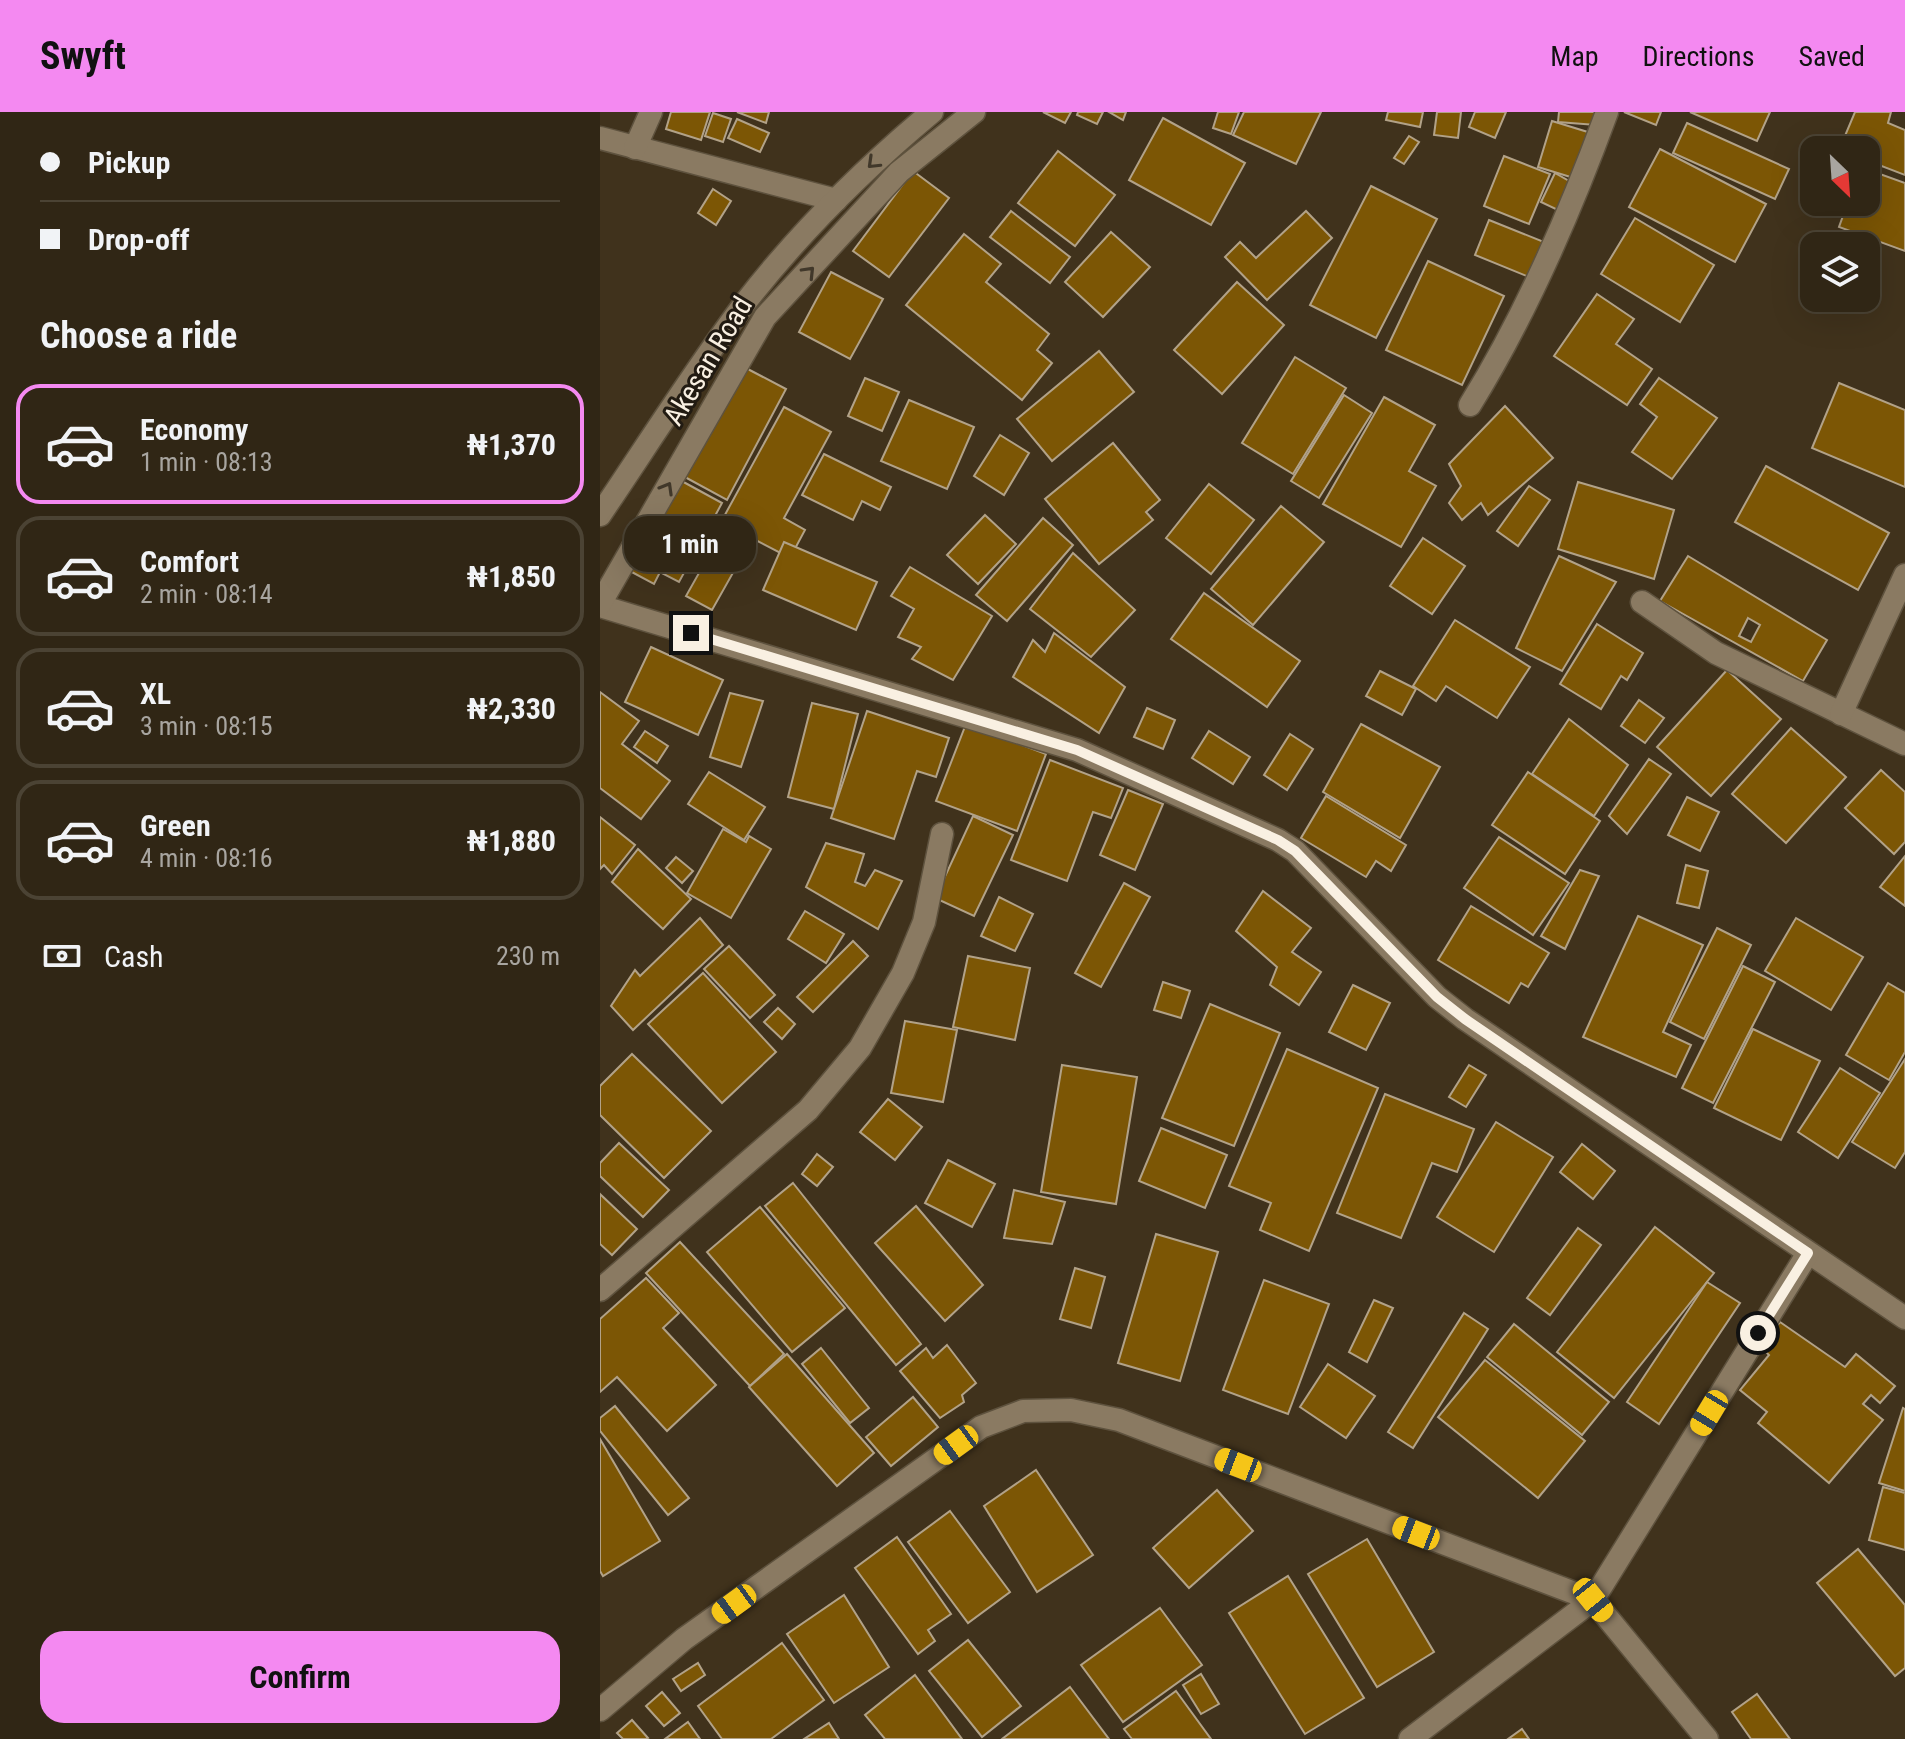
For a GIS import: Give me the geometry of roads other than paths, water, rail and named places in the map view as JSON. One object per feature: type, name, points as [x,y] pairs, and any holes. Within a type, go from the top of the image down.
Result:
[{"type":"street","points":[[635,148],[651,112]]},
{"type":"street","name":"Akesan Road","points":[[600,515],[746,302],[836,200],[879,157],[932,112]]},
{"type":"street","name":"Akesan Road","points":[[600,605],[765,317],[899,172],[974,112]]},
{"type":"street","points":[[1470,405],[1495,365],[1573,206],[1607,112]]},
{"type":"street","points":[[600,138],[836,200]]},
{"type":"street","points":[[1841,714],[1905,575]]},
{"type":"street","points":[[1642,602],[1716,653],[1905,744]]},
{"type":"street","points":[[600,605],[1077,750],[1278,840],[1295,851],[1437,997],[1465,1019],[1905,1318]]},
{"type":"street","points":[[600,1290],[619,1277],[808,1110],[860,1048],[903,973],[924,922],[942,834]]},
{"type":"street","points":[[1410,1739],[1593,1600],[1808,1253]]},
{"type":"street","points":[[600,1710],[684,1639],[981,1427],[1023,1411],[1071,1410],[1119,1420],[1593,1600],[1707,1739]]}]
